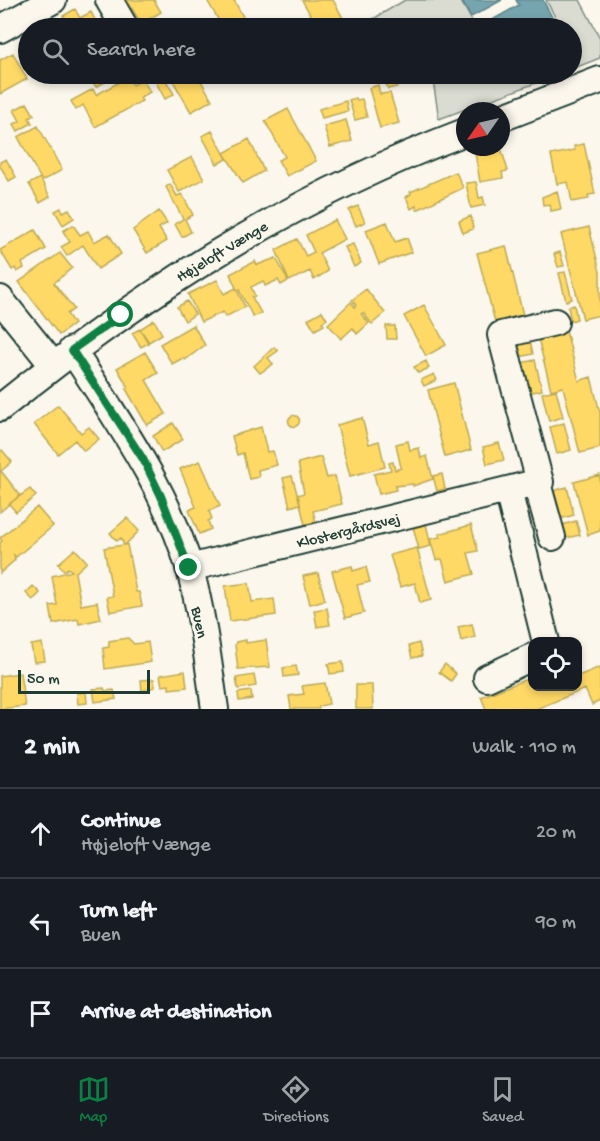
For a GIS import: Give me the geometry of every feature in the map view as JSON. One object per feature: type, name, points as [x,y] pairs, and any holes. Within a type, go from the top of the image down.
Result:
[{"type":"street","points":[[20,18],[53,0]]},
{"type":"street","points":[[109,0],[119,18]]},
{"type":"street","points":[[0,29],[18,19]]},
{"type":"street","points":[[510,115],[600,80]]},
{"type":"street","name":"Højeloft Vænge","points":[[0,408],[63,357],[167,283],[269,221],[402,156],[456,135]]},
{"type":"street","name":"Buen","points":[[0,299],[63,357],[143,459],[161,496],[189,568],[203,627],[215,709]]},
{"type":"street","points":[[552,537],[537,483],[540,482],[501,335],[555,322]]},
{"type":"street","name":"Klostergårdsvej","points":[[189,568],[537,483]]},
{"type":"street","points":[[508,490],[545,637]]},
{"type":"street","points":[[487,678],[528,659]]},
{"type":"shaded area","points":[[405,0],[460,0],[470,18],[375,18]]},
{"type":"shaded area","points":[[546,0],[580,0],[600,38],[600,58],[582,65],[582,18],[556,18]]},
{"type":"shaded area","points":[[434,84],[533,84],[485,102],[456,102],[456,113],[439,119]]},
{"type":"building: Homes","points":[[127,0],[154,0],[161,12],[151,18],[138,18]]},
{"type":"building: Homes","points":[[207,0],[234,0],[244,18],[217,18]]},
{"type":"building: Homes","points":[[302,0],[333,0],[343,18],[312,18]]},
{"type":"building: Homes","points":[[75,9],[80,18],[64,18],[63,16]]},
{"type":"building: Homes","points":[[91,12],[94,18],[80,18]]},
{"type":"building: Homes","points":[[13,53],[18,62],[18,84],[0,94],[0,60]]},
{"type":"building: Homes","points":[[116,84],[146,84],[150,92],[140,98],[142,101],[95,127],[83,105],[76,110],[71,101],[93,89],[96,95]]},
{"type":"building: Homes","points":[[157,84],[168,84],[174,94],[165,99]]},
{"type":"building: Homes","points":[[175,84],[203,84],[212,100],[191,112]]},
{"type":"building: Homes","points":[[386,84],[396,84],[397,87],[388,89]]},
{"type":"building: Homes","points":[[378,85],[380,94],[390,93],[399,123],[380,128],[369,88]]},
{"type":"building: Homes","points":[[356,98],[357,100],[362,99],[367,117],[355,120],[349,100]]},
{"type":"building: Homes","points":[[346,101],[348,111],[322,118],[319,109]]},
{"type":"building: Homes","points":[[27,103],[34,115],[29,118],[32,123],[18,131],[14,124],[20,121],[14,110]]},
{"type":"building: Homes","points":[[288,109],[316,161],[287,176],[278,160],[285,157],[265,121]]},
{"type":"building: Homes","points":[[346,120],[352,141],[330,147],[324,126]]},
{"type":"building: Homes","points":[[38,126],[62,170],[42,181],[18,137]]},
{"type":"building: Homes","points":[[212,131],[227,159],[217,164],[202,136]]},
{"type":"building: Homes","points":[[249,139],[264,171],[243,183],[224,153]]},
{"type":"building: Homes","points":[[584,144],[595,194],[588,195],[589,199],[572,202],[568,182],[557,184],[551,155],[575,150],[574,146]]},
{"type":"building: Homes","points":[[476,156],[503,156],[508,171],[502,172],[503,178],[480,182]]},
{"type":"building: Homes","points":[[192,157],[204,179],[179,192],[167,170]]},
{"type":"building: Homes","points":[[6,159],[16,177],[9,181],[0,166],[0,162]]},
{"type":"building: Homes","points":[[456,172],[463,188],[417,210],[416,206],[411,209],[406,197],[411,194],[410,192]]},
{"type":"building: Homes","points":[[40,178],[50,197],[40,203],[29,184]]},
{"type":"building: Homes","points":[[476,182],[479,198],[483,197],[485,205],[471,208],[466,183]]},
{"type":"building: Homes","points":[[170,184],[177,196],[182,194],[193,215],[185,219],[191,232],[182,237],[175,224],[183,219],[166,187]]},
{"type":"building: Homes","points":[[557,191],[561,209],[551,211],[550,204],[543,205],[542,197]]},
{"type":"building: Homes","points":[[358,206],[365,222],[356,226],[349,210]]},
{"type":"building: Homes","points":[[61,208],[63,212],[69,209],[74,218],[63,225],[55,211]]},
{"type":"building: Homes","points":[[159,211],[167,223],[159,228],[167,241],[147,253],[133,230]]},
{"type":"building: Homes","points":[[471,216],[473,229],[463,233],[459,221]]},
{"type":"building: Homes","points":[[335,220],[345,239],[319,253],[328,271],[314,280],[310,271],[289,281],[276,250],[297,239],[306,256],[314,252],[306,235]]},
{"type":"building: Homes","points":[[387,222],[395,242],[407,238],[412,252],[379,264],[366,230]]},
{"type":"building: Homes","points":[[73,225],[80,235],[88,231],[94,242],[109,234],[121,254],[98,269],[83,245],[67,256],[61,247],[70,242],[63,231]]},
{"type":"building: Homes","points":[[589,227],[600,272],[600,315],[583,319],[561,234]]},
{"type":"building: Homes","points":[[35,230],[46,249],[22,263],[24,268],[17,272],[15,268],[12,270],[0,250]]},
{"type":"building: Homes","points":[[353,244],[361,263],[354,267],[345,247]]},
{"type":"building: Homes","points":[[506,246],[523,315],[495,322],[477,253]]},
{"type":"building: Homes","points":[[560,252],[564,266],[558,267],[554,254]]},
{"type":"building: Homes","points":[[60,253],[72,268],[54,283],[74,309],[67,314],[74,324],[59,335],[19,282]]},
{"type":"building: Homes","points":[[276,258],[288,281],[281,285],[278,280],[265,286],[263,281],[251,287],[255,296],[252,297],[261,313],[253,317],[239,290],[241,289],[237,290],[230,274],[255,261],[257,265]]},
{"type":"building: Homes","points":[[565,272],[572,299],[566,301],[559,273]]},
{"type":"building: Homes","points":[[217,280],[224,294],[236,288],[245,307],[225,317],[223,312],[201,322],[188,294]]},
{"type":"building: Homes","points":[[366,289],[385,313],[372,324],[363,313],[361,314],[369,323],[357,334],[353,328],[341,339],[328,324],[351,302],[355,307],[352,300]]},
{"type":"building: Homes","points":[[187,301],[195,314],[185,321],[177,307]]},
{"type":"building: Homes","points":[[424,305],[446,345],[426,356],[404,316]]},
{"type":"building: Homes","points":[[574,305],[577,319],[571,321],[568,307]]},
{"type":"building: Homes","points":[[322,311],[327,319],[322,322],[324,325],[315,330],[308,319]]},
{"type":"building: Homes","points":[[154,320],[162,334],[149,342],[140,329]]},
{"type":"building: Homes","points":[[193,325],[205,345],[185,360],[183,358],[172,364],[160,344]]},
{"type":"building: Homes","points":[[386,326],[395,326],[396,339],[387,339]]},
{"type":"building: Homes","points":[[140,329],[148,343],[141,347],[132,333]]},
{"type":"building: Homes","points":[[566,331],[579,381],[591,377],[600,413],[600,448],[580,453],[563,387],[551,390],[538,338]]},
{"type":"building: Homes","points":[[530,340],[533,354],[519,357],[516,343]]},
{"type":"building: Homes","points":[[274,347],[278,351],[268,358],[273,364],[260,373],[254,366]]},
{"type":"building: Homes","points":[[145,352],[158,373],[146,380],[166,414],[147,425],[126,389],[128,387],[117,368]]},
{"type":"building: Homes","points":[[535,360],[542,390],[528,393],[521,363]]},
{"type":"building: Homes","points":[[426,361],[429,368],[418,373],[414,367]]},
{"type":"building: Homes","points":[[434,374],[437,380],[424,386],[421,380]]},
{"type":"building: Homes","points":[[454,383],[471,450],[445,457],[428,390]]},
{"type":"building: Homes","points":[[556,390],[563,417],[549,421],[542,393]]},
{"type":"building: Homes","points":[[58,405],[81,433],[89,427],[99,439],[84,451],[75,440],[58,454],[34,424]]},
{"type":"building: Homes","points":[[294,415],[300,421],[294,427],[288,421]]},
{"type":"building: Homes","points":[[362,418],[369,444],[379,441],[385,467],[350,476],[337,425]]},
{"type":"building: Homes","points":[[173,423],[183,439],[162,452],[153,436]]},
{"type":"building: Homes","points":[[564,423],[571,450],[557,454],[550,427]]},
{"type":"building: Homes","points":[[261,427],[267,452],[273,451],[277,465],[258,470],[259,477],[249,479],[243,453],[237,455],[232,436]]},
{"type":"building: Homes","points":[[408,441],[410,450],[419,448],[421,458],[427,456],[433,479],[413,486],[413,484],[395,486],[396,490],[379,494],[374,474],[391,470],[389,463],[393,462],[395,470],[401,468],[396,444]]},
{"type":"building: Homes","points":[[499,443],[504,460],[487,464],[483,447]]},
{"type":"building: Homes","points":[[2,450],[12,462],[1,471],[20,495],[0,512],[0,452]]},
{"type":"building: Homes","points":[[321,457],[327,478],[335,476],[342,504],[313,511],[316,522],[305,525],[298,495],[304,493],[298,463]]},
{"type":"building: Homes","points":[[200,461],[220,506],[209,511],[212,519],[208,521],[211,529],[199,534],[189,510],[196,507],[180,469]]},
{"type":"building: Homes","points":[[442,474],[445,489],[437,491],[433,476]]},
{"type":"building: Homes","points":[[600,475],[600,531],[588,535],[574,482]]},
{"type":"building: Homes","points":[[292,476],[300,504],[290,507],[283,478]]},
{"type":"building: Homes","points":[[567,487],[574,515],[560,519],[553,491]]},
{"type":"building: Homes","points":[[30,489],[36,496],[16,512],[9,504]]},
{"type":"building: Homes","points":[[37,507],[53,526],[16,557],[14,555],[15,560],[0,573],[0,543],[2,541],[0,538]]},
{"type":"building: Homes","points":[[127,518],[139,531],[125,545],[127,544],[136,592],[139,592],[142,606],[110,612],[107,597],[113,596],[104,548],[124,545],[121,538],[117,541],[110,533]]},
{"type":"building: Homes","points":[[576,521],[580,535],[566,538],[562,525]]},
{"type":"building: Homes","points":[[426,524],[431,546],[419,549],[413,527]]},
{"type":"building: Homes","points":[[471,525],[478,551],[468,553],[474,574],[448,581],[442,559],[436,560],[430,539],[440,537],[439,534]]},
{"type":"building: Homes","points":[[417,548],[431,600],[420,603],[415,583],[400,587],[390,555]]},
{"type":"building: Homes","points":[[75,549],[87,562],[75,573],[81,605],[97,602],[101,619],[79,624],[78,619],[53,624],[50,606],[57,605],[52,576],[72,571],[68,568],[65,571],[58,564]]},
{"type":"building: Homes","points":[[352,566],[353,571],[366,567],[370,582],[357,585],[364,613],[345,618],[332,571]]},
{"type":"building: Homes","points":[[318,573],[325,600],[310,604],[303,576]]},
{"type":"building: Homes","points":[[249,583],[252,602],[274,599],[276,615],[230,621],[225,586]]},
{"type":"building: Homes","points":[[33,586],[40,593],[33,600],[26,593]]},
{"type":"building: Homes","points":[[327,608],[330,625],[317,627],[314,610]]},
{"type":"building: Homes","points":[[472,624],[475,637],[461,641],[458,627]]},
{"type":"building: Homes","points":[[128,638],[134,644],[148,642],[151,662],[105,669],[103,648],[109,647],[109,641]]},
{"type":"building: Homes","points":[[246,640],[246,643],[266,640],[270,667],[238,669],[235,645],[236,642]]},
{"type":"building: Homes","points":[[42,643],[45,661],[34,662],[31,645]]},
{"type":"building: Homes","points":[[419,643],[422,656],[412,658],[409,646]]},
{"type":"building: Homes","points":[[343,662],[344,672],[330,674],[328,664]]},
{"type":"building: Homes","points":[[445,664],[456,674],[451,681],[439,672]]},
{"type":"building: Homes","points":[[296,666],[298,675],[284,677],[283,668]]},
{"type":"building: Homes","points":[[600,667],[600,701],[592,705],[585,689],[582,690],[582,674]]},
{"type":"building: Homes","points":[[185,671],[187,687],[169,689],[169,685],[162,686],[160,675]]},
{"type":"building: Homes","points":[[20,673],[25,706],[0,709],[0,676]]},
{"type":"building: Homes","points":[[254,675],[256,686],[238,689],[236,678]]},
{"type":"building: Homes","points":[[154,679],[155,687],[142,691],[141,680]]},
{"type":"building: Homes","points":[[528,679],[528,691],[580,691],[536,709],[486,709],[481,697]]},
{"type":"building: Homes","points":[[325,683],[329,704],[319,706],[319,709],[291,709],[289,696],[304,694],[302,686]]},
{"type":"building: Homes","points":[[356,685],[372,685],[373,709],[356,709]]},
{"type":"building: Homes","points":[[104,688],[105,691],[114,690],[116,699],[95,702],[93,689]]},
{"type":"building: Homes","points":[[251,691],[252,699],[239,701],[238,693]]},
{"type":"building: Homes","points":[[86,692],[87,703],[78,704],[77,693]]},
{"type":"building: Public","points":[[461,0],[502,0],[471,17]]},
{"type":"building: Public","points":[[516,0],[543,0],[552,18],[496,18],[519,5]]},
{"type":"route","points":[[121,315],[72,350],[143,459],[161,496],[189,568]]}]
